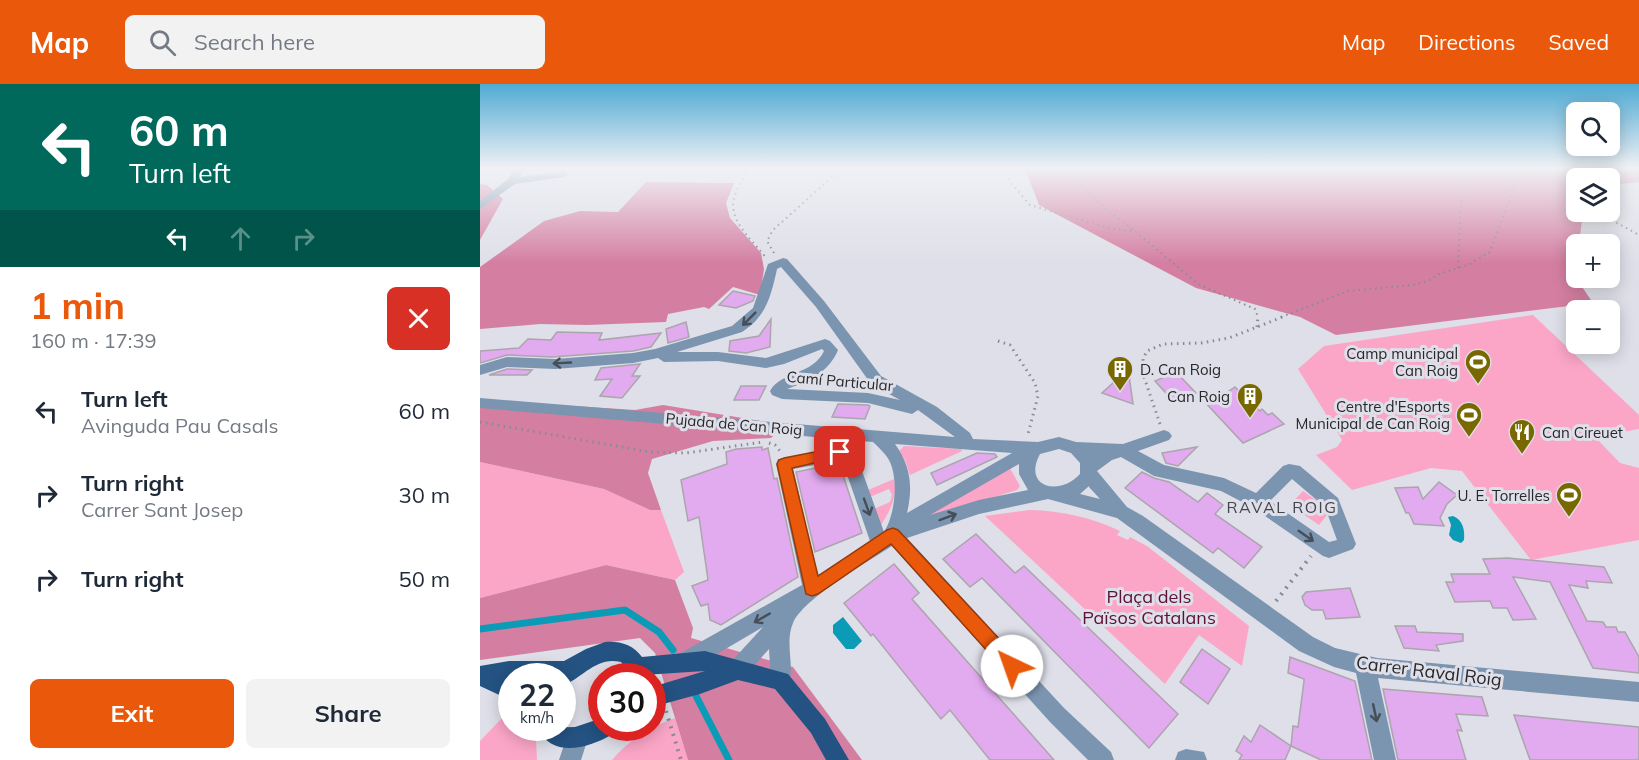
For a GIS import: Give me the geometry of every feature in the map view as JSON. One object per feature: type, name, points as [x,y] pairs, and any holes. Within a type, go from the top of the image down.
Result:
[{"type":"main road","points":[[576,666],[586,658],[605,652],[622,653],[634,663]]},
{"type":"main road","points":[[666,666],[705,661],[781,681],[819,726],[838,760]]},
{"type":"main road","points":[[666,693],[738,670]]},
{"type":"main road","points":[[481,676],[498,673]]},
{"type":"main road","points":[[481,676],[498,685]]},
{"type":"main road","points":[[577,738],[588,734]]},
{"type":"street","points":[[480,370],[507,362],[539,364],[605,362],[656,354],[742,326],[762,303],[776,265],[786,264],[820,304],[876,380],[932,411],[965,436],[963,444]]},
{"type":"street","name":"Camí Particular","points":[[656,354],[666,357],[726,357],[747,362],[766,363],[784,359],[814,345],[825,344],[831,350],[823,364],[780,386],[777,392],[855,397],[896,403],[913,409],[963,444]]},
{"type":"street","name":"Pujada de Can Roig","points":[[480,403],[1033,448]]},
{"type":"street","points":[[877,437],[891,447],[904,480],[902,500],[886,539]]},
{"type":"street","points":[[1089,469],[1106,456],[1160,438]]},
{"type":"street","points":[[681,663],[812,589],[886,539],[921,512],[1033,448],[1059,443],[1076,448],[1122,450],[1160,471],[1224,485],[1258,502],[1329,550],[1345,546],[1347,542],[1332,503],[1294,471],[1289,471],[1258,502]]},
{"type":"street","name":"Pujada de Can Roig","points":[[987,446],[1026,472]]},
{"type":"street","points":[[1033,448],[1026,472],[1033,485],[1051,494]]},
{"type":"street","points":[[886,539],[979,507],[1077,490],[1084,483],[1089,469],[1088,461],[1076,448]]},
{"type":"street","points":[[812,589],[784,464],[846,453],[886,539],[1103,760]]},
{"type":"street","name":"Carrer Raval Roig","points":[[1089,469],[1095,482],[1121,512]]},
{"type":"street","name":"Carrer Raval Roig","points":[[1051,494],[1121,512],[1162,537],[1265,616],[1321,651],[1365,666],[1639,692]]},
{"type":"street","points":[[738,670],[812,589]]},
{"type":"street","points":[[781,681],[779,645],[785,618]]},
{"type":"street","points":[[1365,666],[1385,760]]},
{"type":"street","points":[[570,760],[577,738]]},
{"type":"street","points":[[1186,760],[1196,760]]},
{"type":"path","points":[[733,200],[733,209],[738,223],[776,265]]},
{"type":"path","points":[[776,265],[768,246],[768,237],[806,200]]},
{"type":"path","points":[[1027,200],[1035,207],[1109,228],[1136,232]]},
{"type":"path","points":[[1095,200],[1198,284],[1255,309],[1258,315],[1257,327]]},
{"type":"path","points":[[1458,268],[1461,200]]},
{"type":"path","points":[[1160,438],[1161,429],[1142,368],[1148,351],[1162,343],[1214,342],[1348,291],[1413,285],[1458,268],[1490,252],[1509,200]]},
{"type":"path","points":[[1615,222],[1639,235]]},
{"type":"path","points":[[998,341],[1010,345],[1035,383],[1038,396],[1033,448]]},
{"type":"path","points":[[480,422],[650,452],[686,453],[770,443],[779,448],[784,464]]},
{"type":"path","points":[[1265,616],[1319,545]]},
{"type":"path","points":[[666,722],[681,760]]},
{"type":"green space","name":"Centre d'Esports Municipal de Can Roig","points":[[1533,315],[1566,346],[1566,354],[1574,354],[1639,415],[1639,429],[1595,437],[1620,463],[1639,468],[1639,540],[1531,560],[1462,471],[1431,468],[1352,490],[1316,455],[1337,447],[1342,440],[1298,369],[1324,346]]},
{"type":"green space","points":[[904,446],[961,449],[962,451],[910,475],[899,451]]},
{"type":"green space","points":[[480,462],[604,489],[650,510],[661,510],[684,572],[675,580],[606,565],[480,598]]},
{"type":"green space","points":[[1006,468],[1011,470],[1020,486],[1017,490],[918,518]]},
{"type":"green space","points":[[894,479],[894,497],[881,525],[874,509],[890,502],[892,495],[889,489],[870,497],[868,490]]},
{"type":"green space","points":[[1303,491],[1331,510],[1319,525],[1290,505]]},
{"type":"green space","name":"Plaça dels Països Catalans","points":[[1030,510],[1065,513],[1087,518],[1120,531],[1117,535],[1128,540],[1130,537],[1147,546],[1249,626],[1242,666],[1199,635],[1165,684],[985,516]]},
{"type":"green space","points":[[675,718],[688,760],[612,760],[632,741],[666,741],[666,722]]},
{"type":"green space","points":[[498,722],[498,741],[536,741],[537,760],[480,760],[480,741]]},
{"type":"shaded area","points":[[480,200],[503,200],[480,240]]},
{"type":"shaded area","points":[[630,200],[727,200],[726,203],[730,218],[761,253],[764,269],[760,295],[733,287],[709,309],[704,307],[668,314],[666,322],[540,324],[480,329],[480,267],[544,221],[580,211],[618,212]]},
{"type":"shaded area","points":[[1037,200],[1566,200],[1566,222],[1582,222],[1580,234],[1566,234],[1566,288],[1583,288],[1591,300],[1566,300],[1566,306],[1336,335],[1300,317],[1196,288],[1039,205]]},
{"type":"shaded area","points":[[480,400],[635,410],[663,405],[785,425],[771,438],[713,441],[652,459],[648,473],[661,510],[650,510],[604,489],[480,462]]},
{"type":"shaded area","points":[[606,565],[675,580],[693,628],[691,638],[793,667],[862,760],[688,760],[666,689],[666,663],[658,663],[655,653],[640,638],[480,660],[480,598]]},
{"type":"water","points":[[1453,516],[1463,526],[1464,540],[1461,543],[1453,540],[1449,535],[1451,525],[1448,517]]},
{"type":"water","points":[[843,617],[862,641],[854,649],[846,649],[833,633],[833,625]]},
{"type":"building","points":[[733,291],[755,296],[753,301],[736,308],[719,305]]},
{"type":"building","points":[[771,319],[770,347],[746,353],[729,351],[730,341],[759,336]]},
{"type":"building","points":[[686,322],[689,337],[668,343],[666,329]]},
{"type":"building","points":[[557,332],[602,333],[599,340],[661,333],[651,347],[633,351],[552,357],[507,355],[480,363],[480,351],[519,348],[528,339],[551,340]]},
{"type":"building","points":[[1113,361],[1127,361],[1133,404],[1102,393],[1114,382]]},
{"type":"building","points":[[640,364],[632,376],[640,376],[622,398],[600,396],[612,379],[595,380],[601,368]]},
{"type":"building","points":[[507,369],[532,370],[527,375],[489,375]]},
{"type":"building","points":[[1176,372],[1196,393],[1175,403],[1155,381]]},
{"type":"building","points":[[741,386],[766,386],[759,400],[734,400]]},
{"type":"building","name":"Can Roig","points":[[1235,387],[1260,411],[1262,409],[1268,415],[1272,413],[1284,424],[1243,443],[1202,399],[1220,391],[1223,395]]},
{"type":"building","points":[[838,404],[870,406],[865,419],[832,417]]},
{"type":"building","points":[[762,447],[762,450],[768,448],[774,479],[777,478],[798,577],[721,625],[710,620],[708,604],[701,606],[692,586],[708,580],[699,517],[688,521],[681,480],[727,464],[726,452]]},
{"type":"building","points":[[1197,447],[1178,466],[1166,463],[1162,453]]},
{"type":"building","points":[[977,453],[995,454],[997,457],[937,485],[931,473]]},
{"type":"building","points":[[839,463],[862,533],[815,552],[796,472]]},
{"type":"building","points":[[1142,472],[1169,482],[1198,502],[1207,493],[1223,505],[1215,514],[1262,547],[1244,568],[1218,548],[1213,553],[1125,488]]},
{"type":"building","points":[[1439,482],[1457,495],[1447,504],[1440,518],[1444,526],[1414,524],[1409,513],[1406,513],[1395,488],[1418,487],[1423,499]]},
{"type":"building","points":[[976,534],[1015,573],[1024,566],[1178,714],[1149,748],[982,578],[970,587],[943,559]]},
{"type":"building","points":[[1508,558],[1604,567],[1612,583],[1586,581],[1588,588],[1569,585],[1587,621],[1603,622],[1606,627],[1616,627],[1618,632],[1625,632],[1639,657],[1639,673],[1593,668],[1550,582],[1513,577],[1536,619],[1513,620],[1507,608],[1493,608],[1490,601],[1455,602],[1446,582],[1454,582],[1451,574],[1490,574],[1483,559]]},
{"type":"building","points":[[894,564],[919,593],[912,599],[1054,760],[990,760],[950,710],[941,719],[873,634],[871,636],[844,603]]},
{"type":"building","points":[[1350,588],[1360,617],[1326,619],[1323,610],[1312,610],[1305,605],[1302,597],[1306,592]]},
{"type":"building","points":[[1395,626],[1415,626],[1417,632],[1463,634],[1463,641],[1436,645],[1439,651],[1404,648]]},
{"type":"building","points":[[1202,649],[1230,669],[1208,704],[1180,682]]},
{"type":"building","points":[[1290,657],[1355,681],[1372,760],[1321,760],[1291,746],[1293,726],[1298,727],[1304,679],[1288,673]]},
{"type":"building","points":[[1383,689],[1482,697],[1488,716],[1456,714],[1462,731],[1457,730],[1466,760],[1398,760]]},
{"type":"building","points":[[1514,715],[1639,727],[1639,760],[1530,760]]},
{"type":"building","points":[[1260,725],[1291,746],[1285,760],[1239,760],[1242,755],[1236,751],[1244,736],[1251,742]]},
{"type":"waterway","points":[[480,629],[625,610],[659,632],[673,650]]},
{"type":"waterway","points":[[695,694],[729,760]]},
{"type":"place","name":"Camp municipal Can Roig","points":[[1478,385]]},
{"type":"place","name":"D. Can Roig","points":[[1120,392]]},
{"type":"place","name":"Can Roig","points":[[1250,419]]},
{"type":"place","name":"Centre d'Esports Municipal de Can Roig","points":[[1469,438]]},
{"type":"place","name":"Can Cireuet","points":[[1522,455]]},
{"type":"place","name":"U. E. Torrelles","points":[[1569,518]]},
{"type":"district","name":"RAVAL ROIG","points":[[1282,507]]},
{"type":"route","points":[[840,452],[784,464],[812,589],[893,535],[1012,666]]}]
